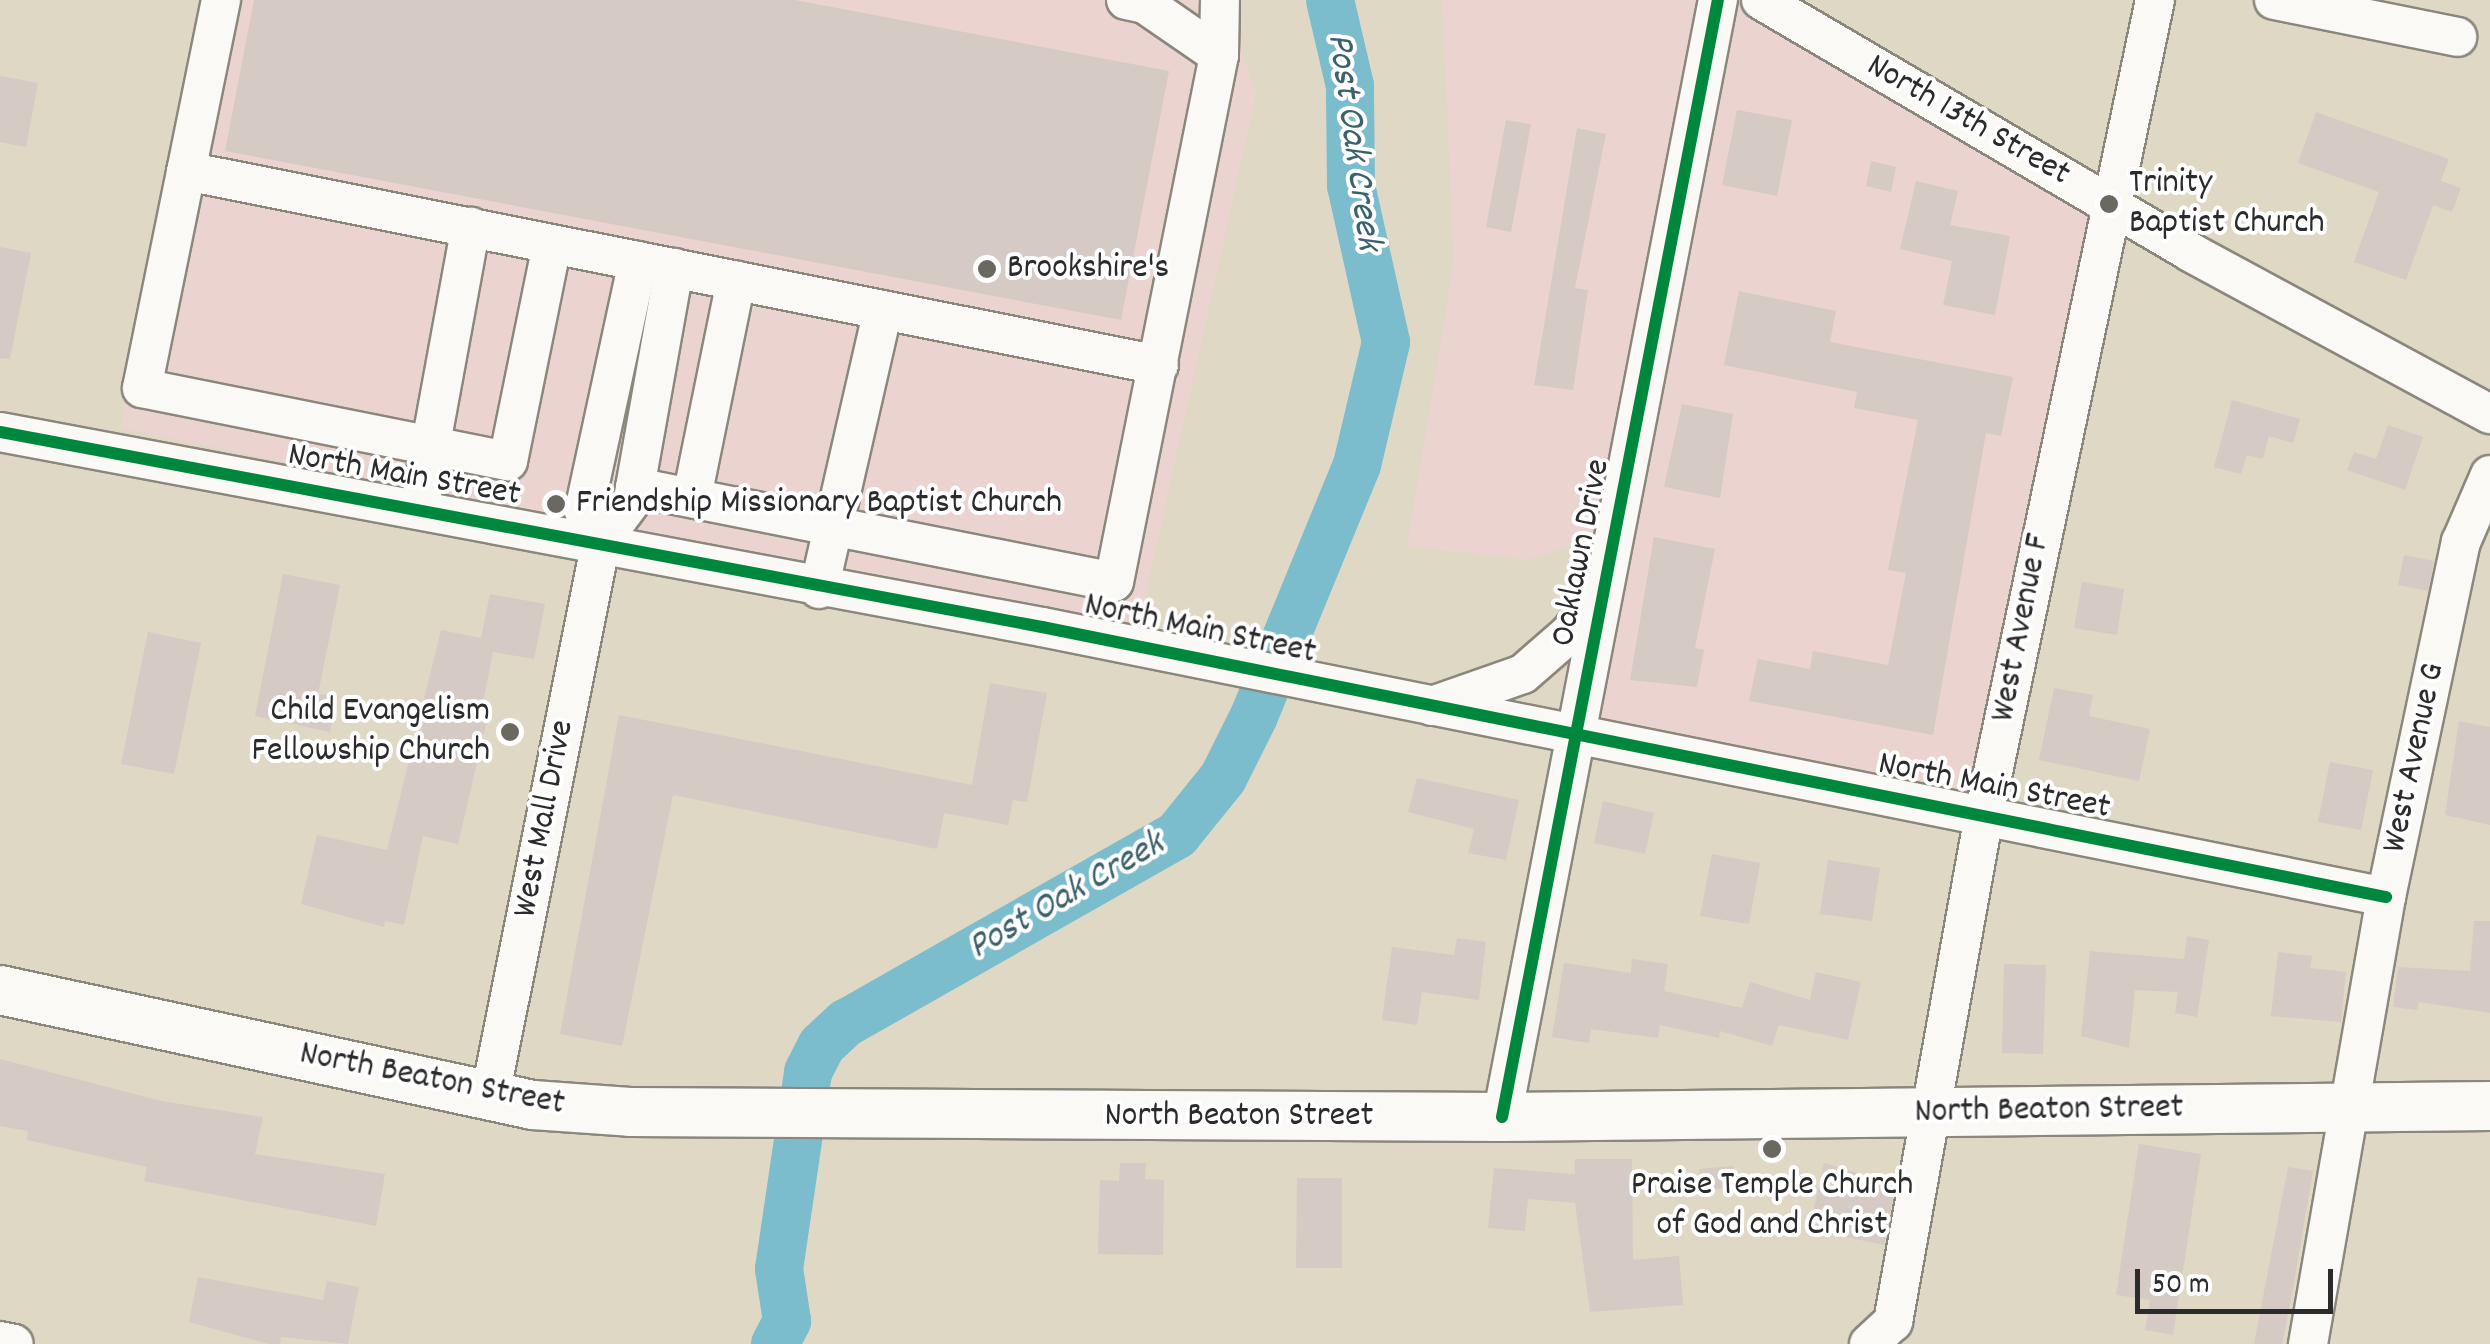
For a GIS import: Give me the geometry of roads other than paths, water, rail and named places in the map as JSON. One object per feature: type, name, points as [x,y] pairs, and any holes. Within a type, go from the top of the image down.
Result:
[{"type":"main road","name":"North Beaton Street","points":[[0,990],[490,1096],[673,1112],[878,1117],[1502,1117],[2490,1106]]},
{"type":"street","points":[[221,0],[142,388],[508,461],[552,244]]},
{"type":"street","points":[[1126,0],[1145,4],[1219,55]]},
{"type":"street","points":[[635,487],[1114,582],[1219,55],[1220,0]]},
{"type":"street","name":"Oaklawn Drive","points":[[1502,1117],[1718,0]]},
{"type":"street","name":"North 13th Street","points":[[1762,0],[2112,206],[2490,414]]},
{"type":"street","name":"West Avenue F","points":[[1869,1344],[1893,1322],[1935,1112],[1984,815],[2155,0]]},
{"type":"street","points":[[2274,0],[2457,37]]},
{"type":"street","points":[[186,170],[1159,365]]},
{"type":"street","points":[[419,509],[470,227]]},
{"type":"street","points":[[656,265],[635,487],[601,542],[584,511],[656,265]]},
{"type":"street","points":[[692,498],[736,280]]},
{"type":"street","points":[[819,589],[883,310]]},
{"type":"street","name":"North Main Street","points":[[0,432],[601,542],[819,589],[1042,628],[2386,897]]},
{"type":"street","name":"West Avenue G","points":[[2308,1344],[2386,897],[2461,542],[2490,475]]},
{"type":"street","name":"West Mall Drive","points":[[490,1096],[601,542]]},
{"type":"street","points":[[1042,628],[1053,570]]},
{"type":"street","points":[[1432,706],[1524,674],[1570,634],[1608,583]]},
{"type":"street","points":[[0,1341],[14,1344]]},
{"type":"waterway","name":"Post Oak Creek","points":[[775,1344],[787,1321],[779,1269],[808,1072],[822,1045],[846,1023],[1177,835],[1223,778],[1254,716],[1357,465],[1386,342],[1351,186],[1350,86],[1330,0]]},
{"type":"place","name":"Trinity Baptist Church","points":[[2109,204]]},
{"type":"place","name":"Brookshire's","points":[[987,269]]},
{"type":"place","name":"Friendship Missionary Baptist Church","points":[[556,504]]},
{"type":"place","name":"Child Evangelism Fellowship Church","points":[[510,732]]},
{"type":"place","name":"Praise Temple Church of God and Christ","points":[[1772,1149]]}]
